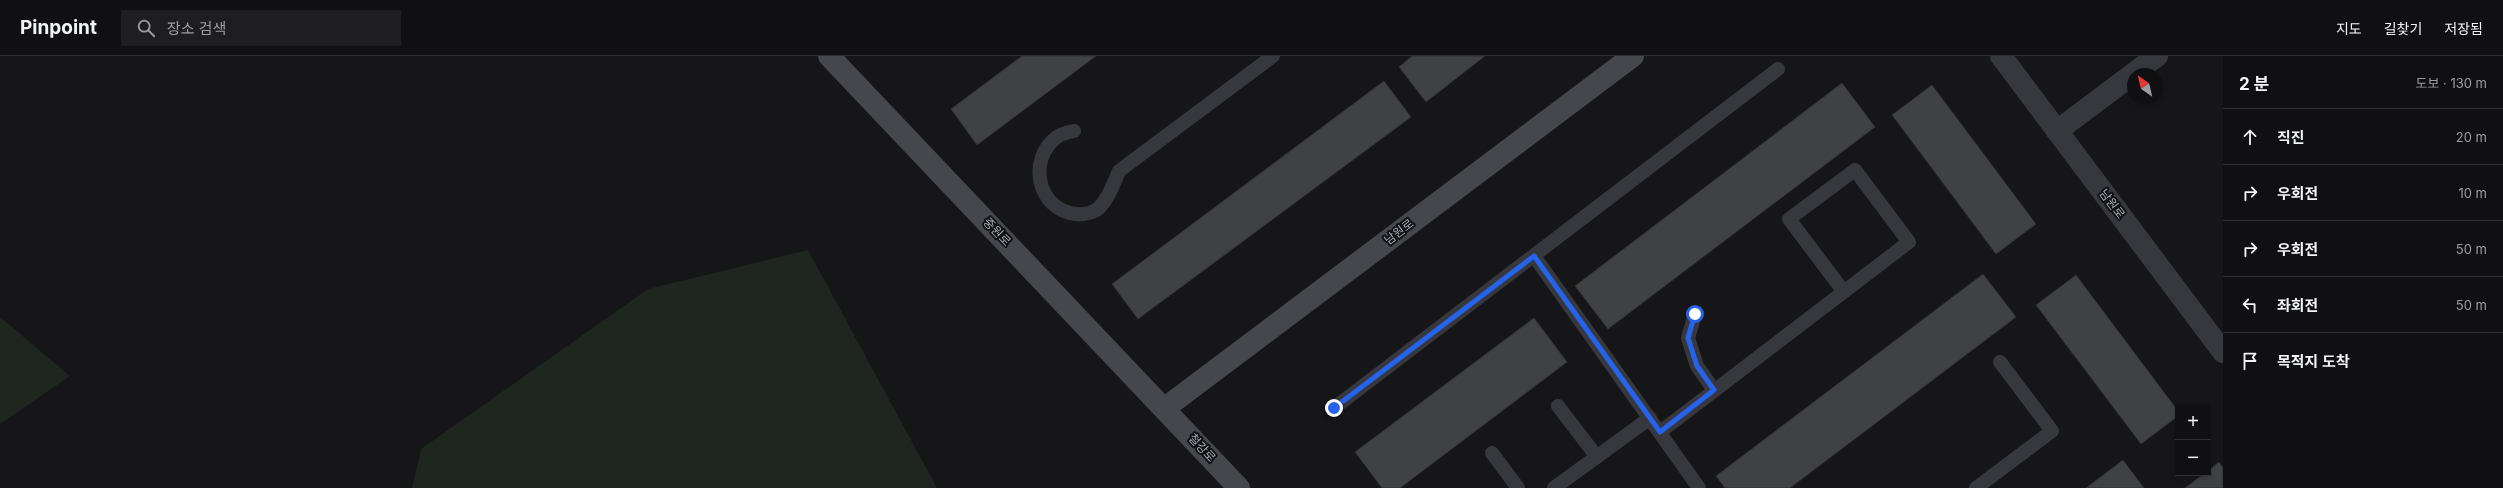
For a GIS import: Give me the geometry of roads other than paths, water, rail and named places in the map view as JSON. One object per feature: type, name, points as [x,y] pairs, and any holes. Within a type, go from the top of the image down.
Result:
[{"type":"street","name":"중원로","points":[[829,56],[1165,408]]},
{"type":"street","name":"남원로","points":[[1165,408],[1633,56]]},
{"type":"street","name":"남원로","points":[[2001,56],[2223,352]]},
{"type":"street","points":[[2057,131],[2157,56]]},
{"type":"street","name":"철강로","points":[[1165,408],[1239,488]]},
{"type":"lane","points":[[1074,131],[1059,135],[1050,143],[1042,158],[1038,175],[1044,192],[1053,205],[1064,213],[1084,215],[1098,209],[1106,198],[1119,171],[1273,56]]},
{"type":"lane","points":[[1334,408],[1778,69]]},
{"type":"lane","points":[[1660,432],[1714,390],[1844,292],[1909,242],[1855,170],[1789,219],[1844,292]]},
{"type":"lane","points":[[1534,256],[1700,488]]},
{"type":"lane","points":[[1695,314],[1688,338],[1697,366],[1714,390]]},
{"type":"lane","points":[[1976,488],[2052,431],[2000,362]]},
{"type":"lane","points":[[1558,406],[1597,457]]},
{"type":"lane","points":[[1554,488],[1650,418]]},
{"type":"lane","points":[[1492,453],[1518,488]]}]
